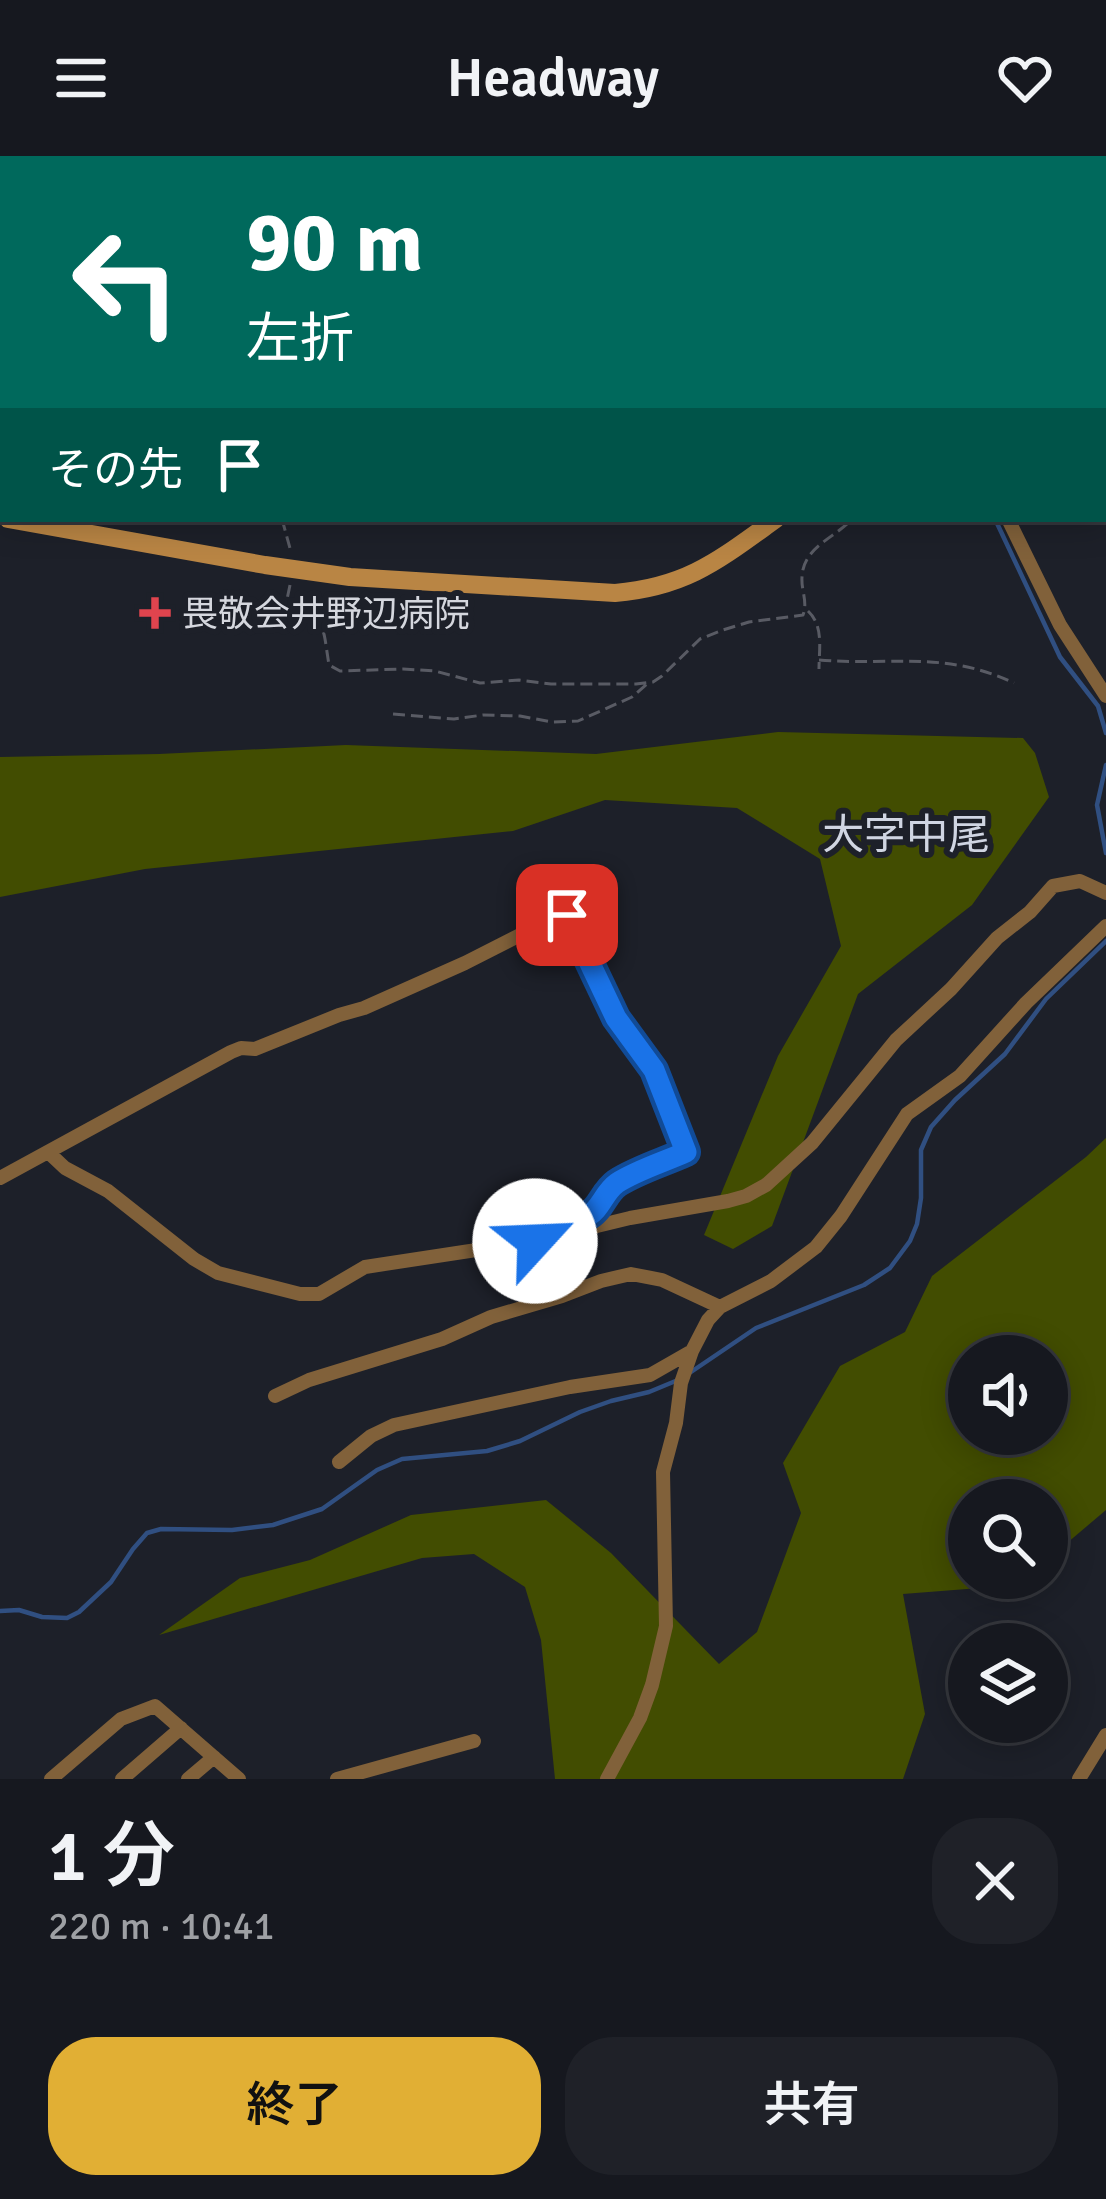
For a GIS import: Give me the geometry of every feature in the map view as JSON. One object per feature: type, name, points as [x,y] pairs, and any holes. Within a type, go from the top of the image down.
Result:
[{"type":"street","points":[[26,522],[293,570],[615,593],[676,582],[704,570],[772,522]]},
{"type":"street","points":[[1009,522],[1060,625],[1106,696]]},
{"type":"street","points":[[47,1152],[218,1273],[300,1294],[319,1294],[365,1267],[535,1241],[728,1201],[755,1192],[812,1143],[896,1040],[1053,886],[1080,880],[1106,893]]},
{"type":"street","points":[[0,1178],[230,1052],[255,1049],[364,1008],[567,915],[616,1018],[654,1070],[686,1152],[619,1182],[590,1216],[547,1230],[535,1241]]},
{"type":"street","points":[[607,1779],[640,1718],[666,1626],[663,1472],[681,1382],[708,1320],[720,1307],[771,1281],[816,1247],[901,1121],[960,1076],[1026,1003],[1106,926]]},
{"type":"street","points":[[274,1396],[321,1376],[442,1340],[491,1317],[631,1274],[662,1280],[720,1307]]},
{"type":"street","points":[[339,1462],[371,1436],[394,1425],[650,1375],[692,1351]]},
{"type":"street","points":[[51,1779],[121,1719],[155,1706],[239,1779]]},
{"type":"street","points":[[122,1779],[181,1728]]},
{"type":"street","points":[[1079,1779],[1106,1735]]},
{"type":"street","points":[[337,1779],[475,1741]]},
{"type":"street","points":[[188,1779],[214,1757]]},
{"type":"path","points":[[282,522],[293,570],[285,609],[287,614],[320,625],[329,664],[340,671],[403,668],[480,683],[648,683]]},
{"type":"path","points":[[819,669],[819,630],[817,620],[806,610],[804,563],[848,522]]},
{"type":"path","points":[[393,714],[578,721],[632,697],[700,639],[749,622],[798,618],[806,610]]},
{"type":"path","points":[[819,660],[938,660],[1014,682]]},
{"type":"green space","points":[[778,732],[1023,738],[1035,753],[1049,797],[972,905],[858,994],[772,1226],[733,1249],[704,1235],[778,1056],[841,946],[820,859],[737,808],[605,800],[513,831],[145,869],[0,897],[0,757],[346,745],[596,754]]},
{"type":"green space","points":[[1106,1138],[1106,1510],[1068,1542],[1068,1479],[948,1479],[948,1590],[903,1594],[925,1714],[903,1779],[555,1779],[541,1640],[525,1587],[474,1554],[422,1558],[159,1635],[240,1578],[310,1560],[411,1515],[546,1500],[611,1553],[719,1664],[757,1632],[801,1513],[783,1463],[840,1366],[905,1332],[932,1276]]},
{"type":"waterway","points":[[996,522],[1060,657],[1098,706],[1106,733]]},
{"type":"waterway","points":[[1106,765],[1097,805],[1106,853]]},
{"type":"waterway","points":[[688,1374],[756,1328],[864,1285],[890,1268],[917,1224],[921,1150],[931,1127],[1005,1054],[1046,999],[1106,941]]},
{"type":"waterway","points":[[0,1611],[67,1618],[111,1582],[147,1533],[273,1525],[322,1509],[377,1470],[402,1459],[487,1451],[580,1412],[678,1380]]},
{"type":"place","name":"畏敬会井野辺病院","points":[[155,613]]},
{"type":"district","name":"大字中尾","points":[[906,834]]},
{"type":"route","points":[[535,1241],[547,1230],[590,1216],[619,1182],[686,1152],[654,1070],[604,998],[567,915]]}]
